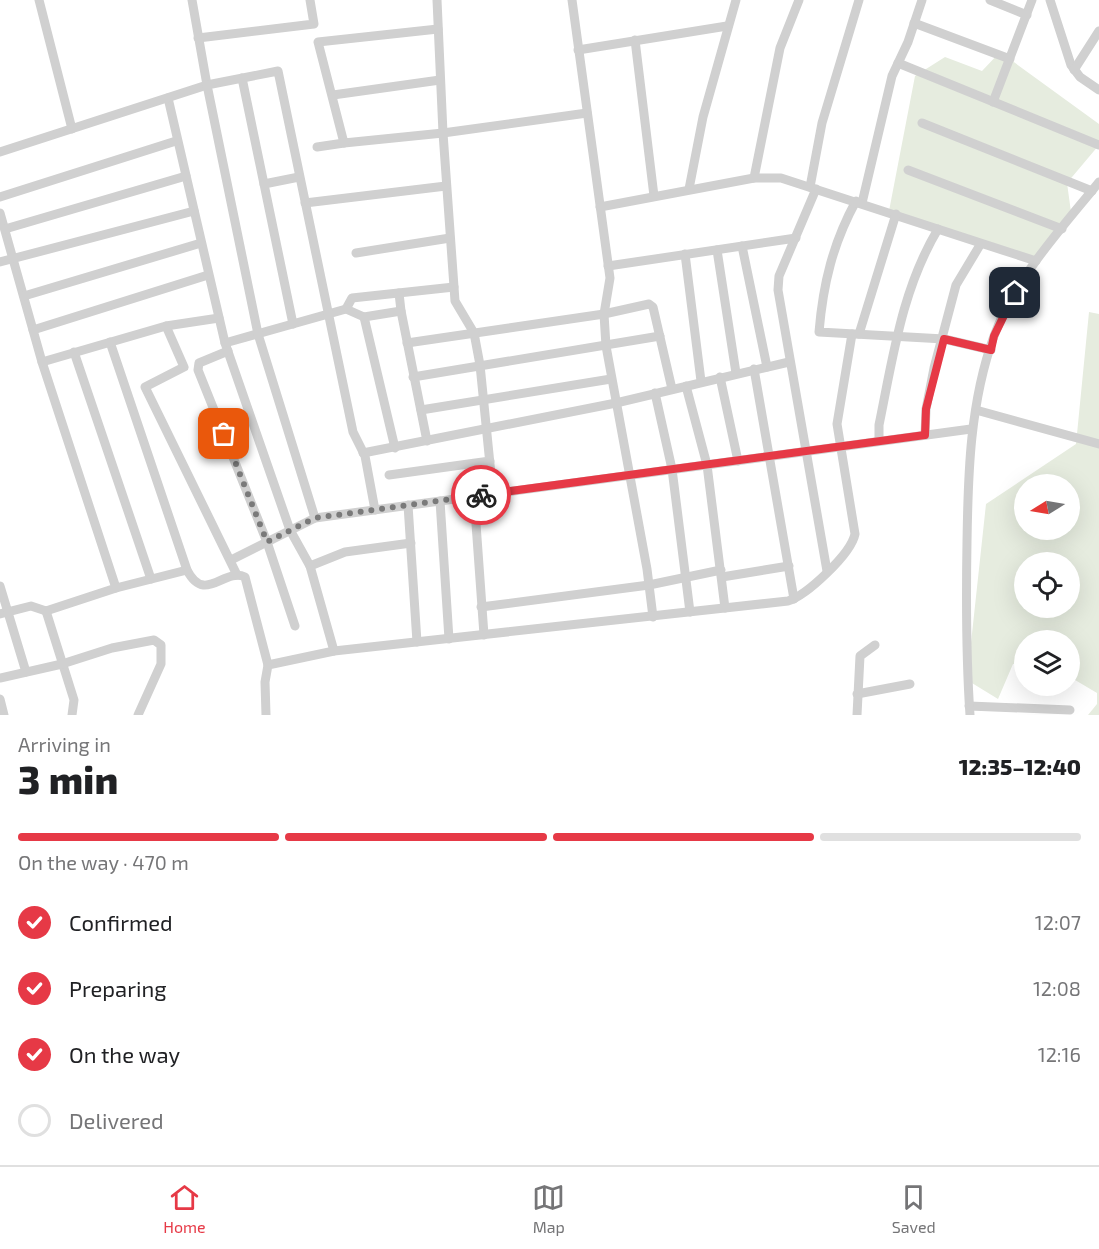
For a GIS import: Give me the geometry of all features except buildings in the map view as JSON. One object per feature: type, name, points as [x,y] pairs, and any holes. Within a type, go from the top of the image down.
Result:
[{"type":"street","points":[[39,0],[72,129]]},
{"type":"street","points":[[192,0],[207,86],[258,334],[315,518]]},
{"type":"street","points":[[310,0],[318,42],[344,143]]},
{"type":"street","points":[[437,0],[446,186],[456,307],[474,333],[480,365],[493,494]]},
{"type":"street","points":[[572,0],[610,278],[604,314],[610,379],[630,475],[653,617]]},
{"type":"street","points":[[689,189],[703,117],[736,0]]},
{"type":"street","points":[[754,178],[777,59],[799,0]]},
{"type":"street","points":[[826,571],[789,362],[778,282],[813,188],[822,123],[859,0]]},
{"type":"street","points":[[922,0],[892,76],[859,202],[841,228],[829,263],[822,298],[819,332],[944,339],[991,350]]},
{"type":"street","points":[[990,0],[1027,15]]},
{"type":"street","points":[[993,102],[1032,0]]},
{"type":"street","points":[[1050,0],[1074,70],[1099,90]]},
{"type":"street","points":[[914,23],[1010,59]]},
{"type":"street","points":[[198,38],[314,24]]},
{"type":"street","points":[[579,50],[727,26]]},
{"type":"street","points":[[318,42],[438,30]]},
{"type":"street","points":[[1074,70],[1099,31]]},
{"type":"street","points":[[635,40],[654,196]]},
{"type":"street","points":[[898,63],[1099,145]]},
{"type":"street","points":[[0,152],[207,86],[278,71],[327,315],[353,432],[363,453],[375,510]]},
{"type":"street","points":[[242,78],[292,324]]},
{"type":"street","points":[[333,95],[440,80]]},
{"type":"street","points":[[168,98],[176,141],[227,347],[290,530],[310,566],[334,651]]},
{"type":"street","points":[[317,147],[443,133],[587,113]]},
{"type":"street","points":[[922,123],[1092,191]]},
{"type":"street","points":[[0,197],[176,141]]},
{"type":"street","points":[[908,170],[1062,229]]},
{"type":"street","points":[[5,229],[186,176]]},
{"type":"street","points":[[264,184],[299,177]]},
{"type":"street","points":[[600,207],[754,178],[781,178],[896,214],[980,245],[1036,261]]},
{"type":"street","points":[[1070,710],[970,710],[965,652],[971,429],[994,336],[1015,293],[1036,261],[1099,182]]},
{"type":"street","points":[[304,203],[446,186]]},
{"type":"street","points":[[0,262],[194,211]]},
{"type":"street","points":[[0,213],[42,362],[116,588]]},
{"type":"street","points":[[268,665],[334,651],[653,617],[795,598],[806,593],[850,546],[855,534],[837,424],[856,334],[896,214]]},
{"type":"street","points":[[879,441],[879,425],[901,313],[926,249],[938,229]]},
{"type":"street","points":[[356,253],[450,238]]},
{"type":"street","points":[[608,266],[796,238]]},
{"type":"street","points":[[24,296],[201,243]]},
{"type":"street","points":[[925,435],[926,409],[956,285],[980,245]]},
{"type":"street","points":[[742,246],[767,367]]},
{"type":"street","points":[[717,250],[736,374]]},
{"type":"street","points":[[685,255],[701,381]]},
{"type":"street","points":[[33,330],[208,275]]},
{"type":"street","points":[[346,309],[352,298],[454,287]]},
{"type":"street","points":[[399,293],[413,377],[427,441]]},
{"type":"street","points":[[407,343],[651,305],[672,389]]},
{"type":"street","points":[[237,575],[145,387],[258,334],[346,309],[364,317],[401,311]]},
{"type":"street","points":[[364,317],[395,448]]},
{"type":"street","points":[[42,362],[166,326],[219,318]]},
{"type":"street","points":[[166,326],[184,368]]},
{"type":"street","points":[[413,377],[660,336]]},
{"type":"street","points":[[110,342],[187,570],[194,582],[202,585],[218,583],[237,575],[245,577],[253,599],[268,665],[265,682],[266,715]]},
{"type":"street","points":[[74,352],[151,579]]},
{"type":"street","points":[[363,453],[486,431],[789,362]]},
{"type":"street","points":[[199,363],[198,370],[267,542],[295,626]]},
{"type":"street","points":[[754,369],[795,598]]},
{"type":"street","points":[[720,377],[738,460]]},
{"type":"street","points":[[421,410],[482,402],[610,379]]},
{"type":"street","points":[[686,386],[707,465],[725,608]]},
{"type":"street","points":[[655,393],[672,470],[690,612]]},
{"type":"street","points":[[976,410],[1099,444]]},
{"type":"street","points":[[231,560],[315,518],[971,429]]},
{"type":"street","points":[[389,475],[489,461]]},
{"type":"street","points":[[474,496],[484,635]]},
{"type":"street","points":[[440,501],[449,639]]},
{"type":"street","points":[[408,505],[417,642]]},
{"type":"street","points":[[310,566],[345,552],[411,543]]},
{"type":"street","points":[[482,607],[649,585],[686,577],[789,566]]},
{"type":"street","points":[[4,613],[31,606],[46,611],[116,588],[187,570]]},
{"type":"street","points":[[0,586],[4,613],[26,672]]},
{"type":"street","points":[[46,611],[74,700],[72,715]]},
{"type":"street","points":[[0,678],[62,664],[146,640],[158,641],[163,652],[162,664],[138,715]]},
{"type":"street","points":[[857,715],[860,656],[875,645]]},
{"type":"street","points":[[857,694],[910,684]]},
{"type":"street","points":[[0,699],[2,712]]},
{"type":"shaded area","points":[[1000,52],[1099,124],[1099,145],[1067,183],[1071,212],[1036,260],[889,211],[915,76],[945,57],[982,71]]},
{"type":"shaded area","points":[[1089,312],[1099,314],[1099,715],[1088,715],[1097,704],[1097,693],[1080,683],[1080,630],[1014,630],[1014,664],[998,699],[967,680],[986,504],[1014,485],[1014,540],[1080,540],[1080,474],[1031,474],[1076,444]]},
{"type":"way so far","points":[[224,434],[267,542],[315,518],[481,495]]},
{"type":"route","points":[[481,495],[925,435],[926,409],[934,368],[944,339],[991,350],[994,336],[1015,293]]}]
